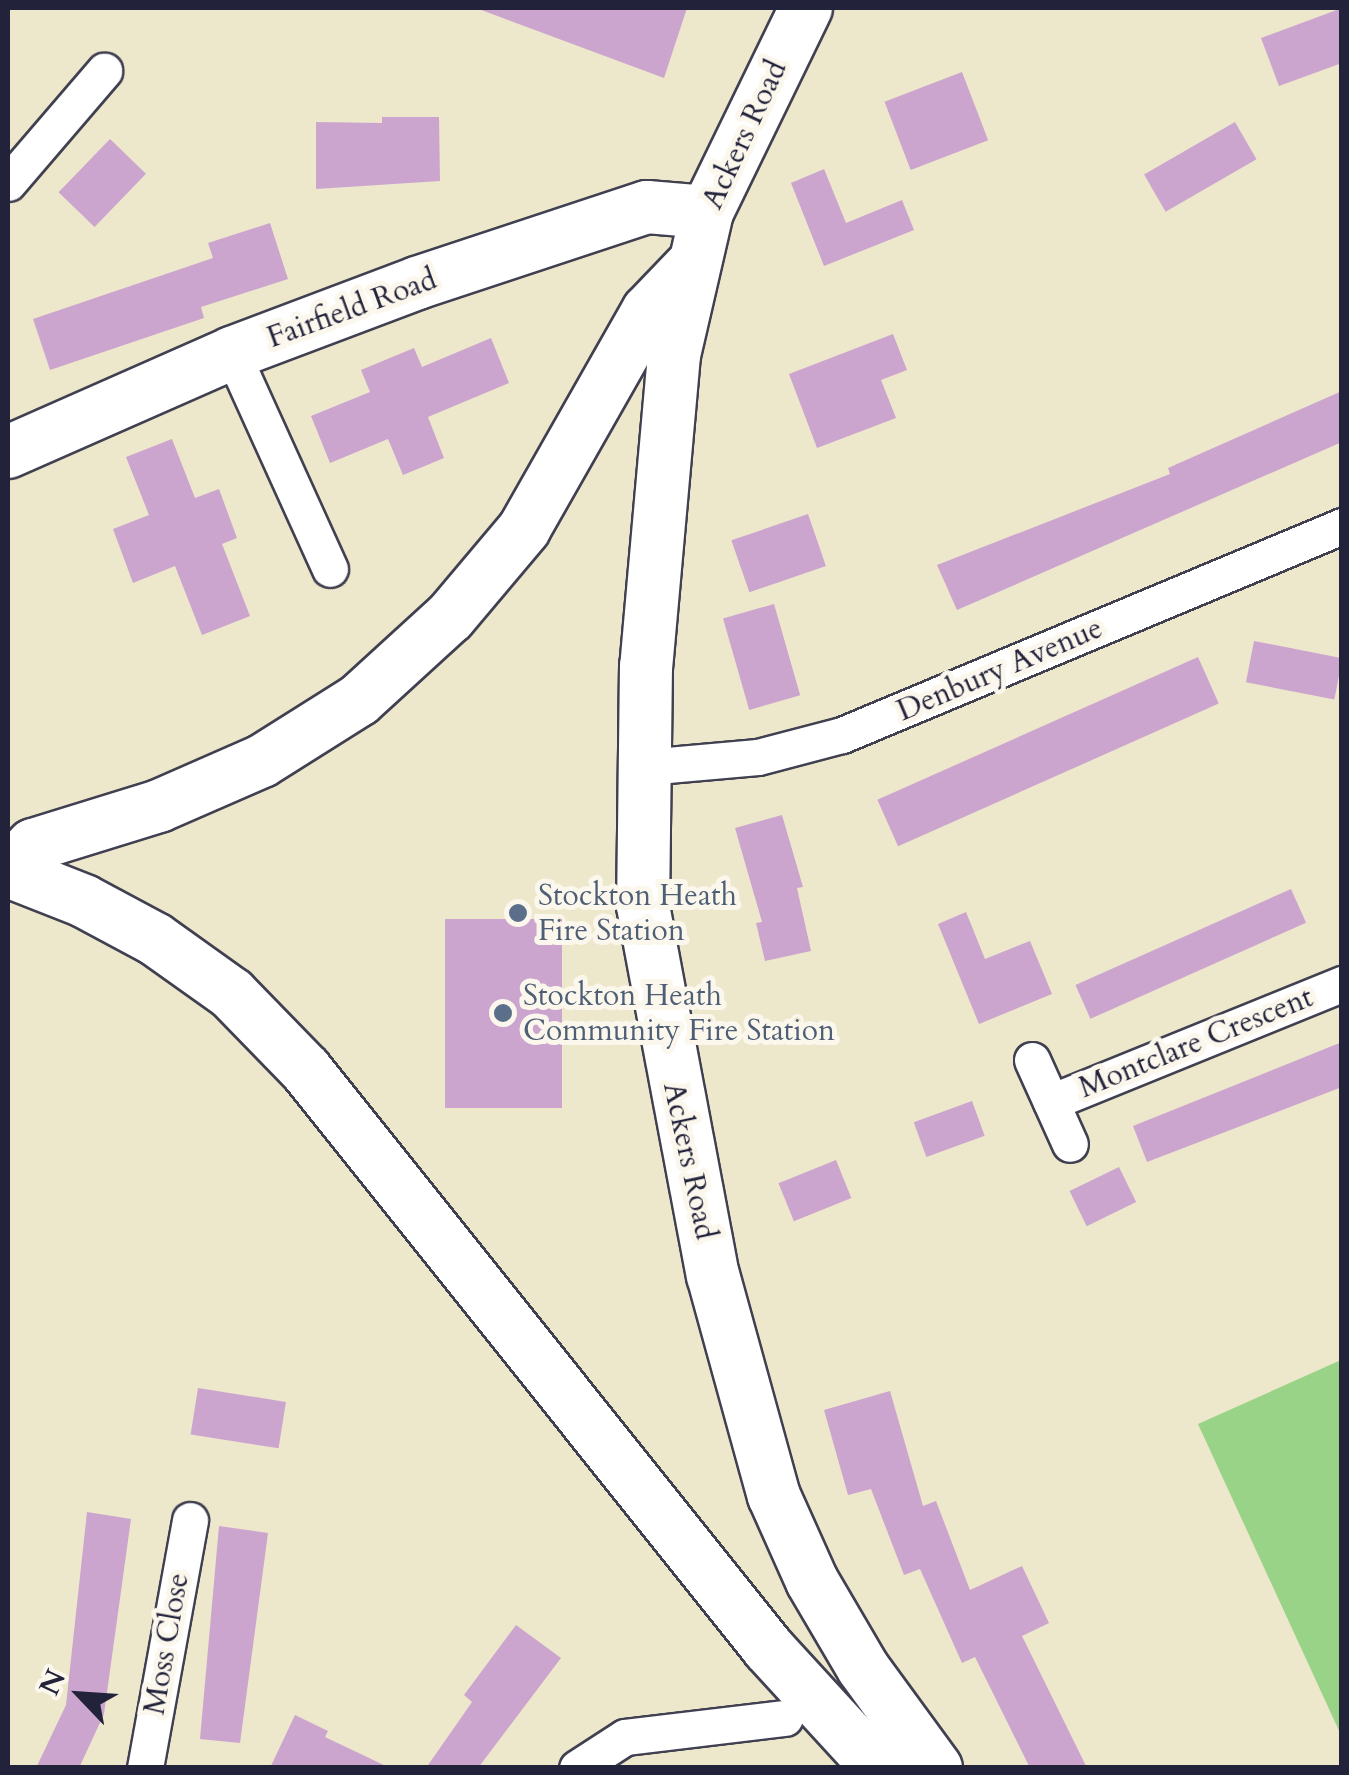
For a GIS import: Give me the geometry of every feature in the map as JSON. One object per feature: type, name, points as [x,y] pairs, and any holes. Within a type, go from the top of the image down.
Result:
[{"type":"street","name":"Ackers Road","points":[[806,8],[707,212],[692,266],[656,511],[643,906],[658,1011],[737,1368],[774,1496],[812,1581],[863,1668],[936,1768]]},
{"type":"street","points":[[8,183],[104,71]]},
{"type":"street","name":"Fairfield Road","points":[[8,452],[232,354],[626,213],[665,205],[707,212]]},
{"type":"street","name":"Ackers Road","points":[[692,266],[648,311],[524,528],[450,617],[359,700],[262,762],[158,806],[33,845],[8,871],[84,901],[155,939],[232,994],[306,1070],[768,1648],[878,1768]]},
{"type":"street","points":[[232,354],[330,569]]},
{"type":"street","name":"Denbury Avenue","points":[[645,767],[758,757],[842,735],[1342,526]]},
{"type":"street","name":"Montclare Crescent","points":[[1051,1102],[1342,984]]},
{"type":"street","name":"Montclare Crescent","points":[[1032,1060],[1070,1144]]},
{"type":"street","name":"Moss Close","points":[[145,1768],[190,1520]]},
{"type":"street","points":[[576,1768],[625,1737],[785,1718]]},
{"type":"green space","points":[[1341,1360],[1341,1735],[1198,1424]]},
{"type":"building","points":[[476,8],[687,8],[664,78]]},
{"type":"building","points":[[1342,8],[1342,63],[1279,86],[1261,38]]},
{"type":"building","points":[[962,72],[988,140],[911,170],[885,102]]},
{"type":"building","points":[[382,117],[439,117],[440,181],[316,189],[316,122],[382,123]]},
{"type":"building","points":[[1235,122],[1256,159],[1166,212],[1144,174]]},
{"type":"building","points":[[110,139],[146,174],[95,227],[59,192]]},
{"type":"building","points":[[824,169],[846,223],[902,200],[914,230],[824,266],[791,183]]},
{"type":"building","points":[[270,223],[288,279],[201,307],[204,318],[50,370],[33,319],[213,258],[208,243]]},
{"type":"building","points":[[893,334],[907,370],[881,380],[896,418],[817,448],[789,374]]},
{"type":"building","points":[[491,338],[509,383],[428,417],[444,458],[403,475],[388,439],[330,463],[311,416],[370,392],[361,370],[414,348],[422,367]]},
{"type":"building","points":[[1342,391],[1342,442],[957,610],[937,565],[1170,474],[1168,468]]},
{"type":"building","points":[[172,439],[195,498],[219,489],[237,538],[222,544],[250,616],[202,635],[175,566],[133,583],[113,529],[149,515],[126,457]]},
{"type":"building","points":[[808,514],[826,566],[749,592],[731,540]]},
{"type":"building","points":[[774,604],[800,695],[749,710],[723,619]]},
{"type":"building","points":[[1254,641],[1342,658],[1334,699],[1246,682]]},
{"type":"building","points":[[1198,657],[1219,704],[898,846],[877,800]]},
{"type":"building","points":[[782,815],[803,887],[797,888],[811,951],[765,961],[756,923],[762,922],[735,828]]},
{"type":"building","points":[[1291,889],[1306,923],[1090,1019],[1075,985]]},
{"type":"building","points":[[966,912],[985,959],[1030,941],[1052,994],[979,1024],[938,924]]},
{"type":"building","name":"Stockton Heath Community Fire Station","points":[[445,919],[562,919],[562,1108],[445,1108]]},
{"type":"building","points":[[1342,1042],[1342,1087],[1147,1162],[1133,1126]]},
{"type":"building","points":[[972,1101],[985,1136],[926,1157],[914,1122]]},
{"type":"building","points":[[836,1160],[851,1198],[794,1221],[779,1183]]},
{"type":"building","points":[[1119,1167],[1136,1202],[1087,1226],[1070,1191]]},
{"type":"building","points":[[198,1388],[286,1402],[279,1448],[191,1434]]},
{"type":"building","points":[[890,1391],[923,1506],[936,1501],[970,1590],[1022,1566],[1049,1623],[1022,1636],[1087,1768],[1030,1768],[975,1657],[962,1663],[920,1569],[904,1575],[871,1489],[848,1495],[824,1410]]},
{"type":"building","points":[[87,1512],[131,1519],[104,1714],[79,1768],[36,1768],[66,1705]]},
{"type":"building","points":[[219,1526],[268,1533],[240,1743],[200,1739]]},
{"type":"building","points":[[516,1625],[561,1658],[478,1768],[426,1768],[472,1702],[464,1695]]},
{"type":"building","points":[[295,1715],[328,1731],[325,1737],[390,1768],[270,1768]]},
{"type":"place","name":"Stockton Heath Fire Station","points":[[518,913]]},
{"type":"place","name":"Stockton Heath Community Fire Station","points":[[503,1013]]}]
